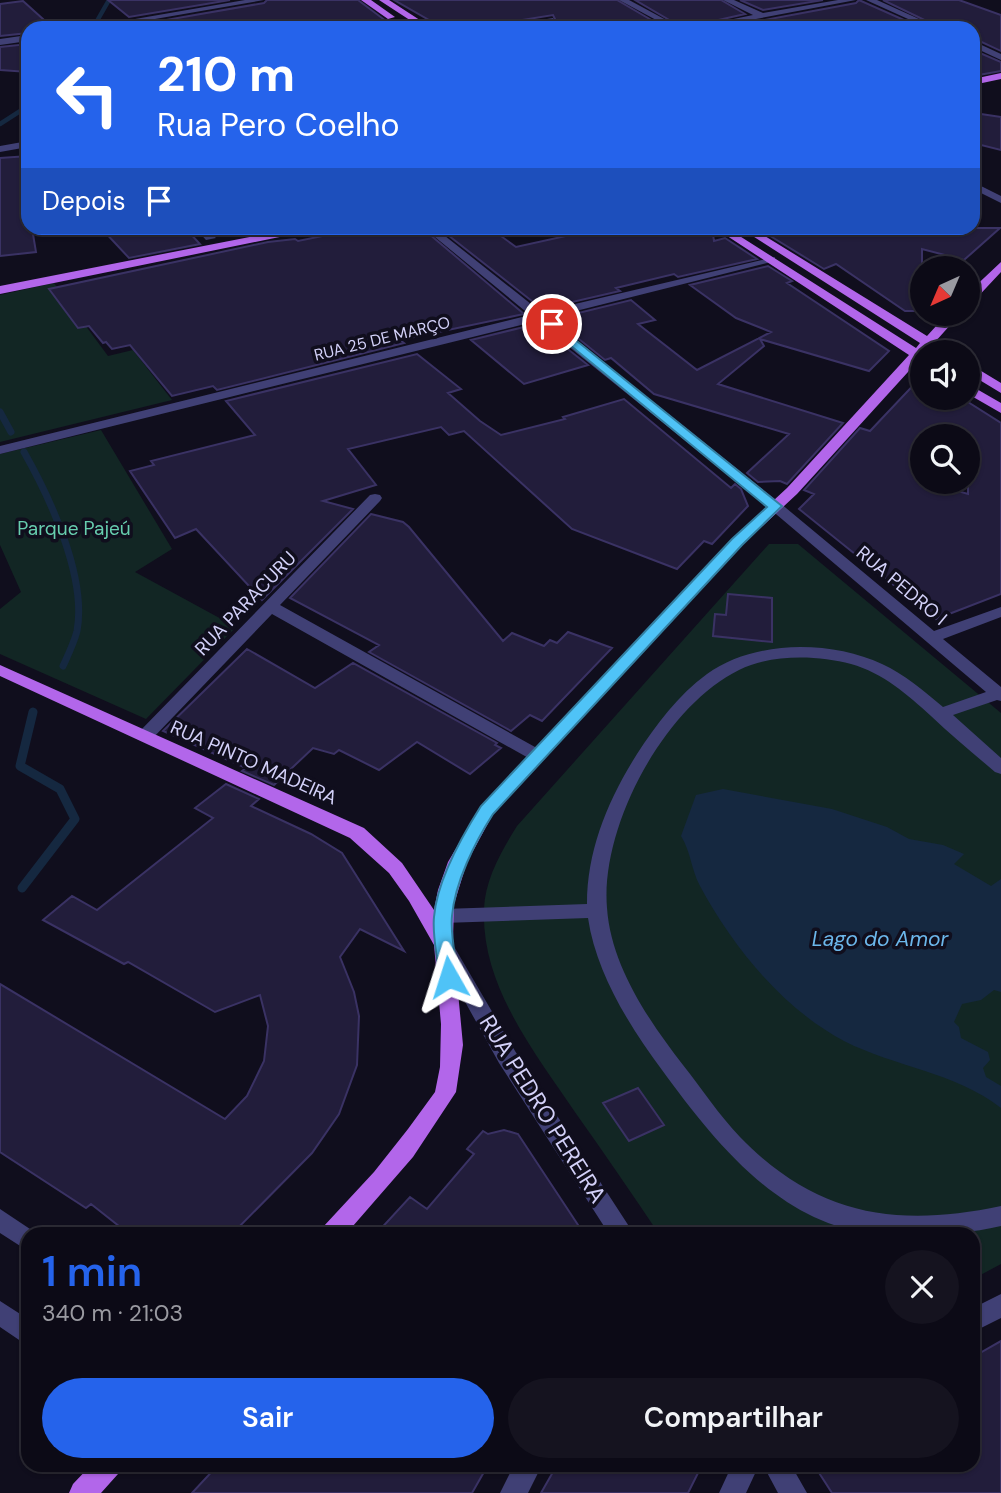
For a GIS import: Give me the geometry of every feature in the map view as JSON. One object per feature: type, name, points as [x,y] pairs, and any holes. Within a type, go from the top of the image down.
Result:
[{"type":"main road","points":[[365,0],[397,21]]},
{"type":"main road","points":[[383,0],[417,21]]},
{"type":"main road","points":[[980,80],[1001,76]]},
{"type":"main road","points":[[980,88],[1001,83]]},
{"type":"main road","points":[[0,281],[226,235]]},
{"type":"main road","points":[[0,290],[274,235]]},
{"type":"main road","points":[[732,235],[910,345]]},
{"type":"main road","points":[[757,235],[910,343]]},
{"type":"main road","points":[[980,287],[1001,265]]},
{"type":"main road","points":[[932,340],[944,326]]},
{"type":"main road","points":[[338,1227],[386,1176],[447,1091],[453,1056],[443,916],[450,887],[468,841],[487,810],[737,542],[910,365]]},
{"type":"main road","points":[[980,375],[1001,389]]},
{"type":"main road","points":[[980,396],[1001,409]]},
{"type":"main road","name":"RUA PINTO MADEIRA","points":[[0,670],[357,833],[378,848],[397,869],[427,913],[445,948]]},
{"type":"main road","points":[[82,1493],[102,1472]]},
{"type":"street","points":[[130,21],[260,0]]},
{"type":"street","points":[[623,0],[664,21]]},
{"type":"street","points":[[727,0],[762,16]]},
{"type":"street","points":[[734,21],[852,0]]},
{"type":"street","points":[[870,0],[919,21]]},
{"type":"street","points":[[172,14],[180,21]]},
{"type":"street","points":[[0,42],[21,39]]},
{"type":"street","points":[[980,47],[1001,57]]},
{"type":"street","points":[[0,149],[21,145]]},
{"type":"street","points":[[980,190],[1001,201]]},
{"type":"street","points":[[207,235],[210,238]]},
{"type":"street","name":"RUA PEDRO I","points":[[438,235],[775,506],[1000,695]]},
{"type":"street","name":"RUA 25 DE MARÇO","points":[[0,450],[771,259]]},
{"type":"street","name":"RUA PARACURU","points":[[145,736],[375,498]]},
{"type":"street","points":[[272,607],[538,755]]},
{"type":"street","points":[[932,637],[1001,612]]},
{"type":"street","points":[[892,1227],[848,1219],[787,1191],[740,1152],[707,1112],[641,1024],[614,967],[597,911],[604,845],[627,787],[657,737],[683,702],[715,676],[754,658],[794,655],[838,657],[875,666],[938,714],[1001,768]]},
{"type":"street","points":[[938,714],[1000,695]]},
{"type":"street","points":[[443,916],[597,911]]},
{"type":"street","name":"RUA PEDRO PEREIRA","points":[[445,948],[508,1057],[617,1227]]},
{"type":"street","points":[[963,1227],[1001,1216]]},
{"type":"street","points":[[0,1219],[21,1235]]},
{"type":"street","points":[[980,1317],[1001,1305]]},
{"type":"street","points":[[0,1312],[21,1328]]},
{"type":"street","points":[[513,1493],[525,1472]]},
{"type":"street","points":[[732,1493],[742,1472]]},
{"type":"street","points":[[780,1472],[794,1493]]},
{"type":"green space","points":[[54,283],[108,356],[133,350],[172,400],[0,442],[0,295]]},
{"type":"green space","name":"Parque Pajeú","points":[[101,430],[172,549],[135,572],[236,627],[146,719],[0,654],[0,609],[21,592],[0,545],[0,454]]},
{"type":"green space","points":[[769,544],[798,544],[1001,713],[1001,1264],[980,1275],[980,1227],[654,1227],[529,1044],[501,992],[491,966],[485,938],[484,909],[487,887],[495,865],[517,826]]},
{"type":"water","name":"Lago do Amor","points":[[723,789],[832,809],[887,827],[909,839],[943,845],[964,854],[954,864],[991,886],[1001,879],[1001,992],[994,990],[981,1000],[962,1004],[954,1022],[959,1027],[961,1038],[988,1052],[990,1060],[983,1068],[986,1077],[1001,1086],[1001,1108],[964,1086],[844,1041],[800,1011],[761,974],[713,909],[697,880],[681,836],[696,795]]},
{"type":"building","points":[[108,0],[230,0],[129,17]]},
{"type":"building","points":[[267,0],[358,0],[386,21],[160,21],[264,3]]},
{"type":"building","points":[[394,0],[617,0],[653,21],[556,21],[553,15],[516,21],[431,21]]},
{"type":"building","points":[[635,0],[721,0],[745,14],[714,21],[671,21]]},
{"type":"building","points":[[740,0],[823,0],[763,10]]},
{"type":"building","points":[[859,0],[906,21],[760,21],[856,3]]},
{"type":"building","points":[[883,0],[959,0],[1001,15],[1001,51],[980,41],[980,21],[926,21]]},
{"type":"building","points":[[23,1],[45,21],[21,21],[21,34],[0,36],[0,4]]},
{"type":"building","points":[[21,45],[21,72],[0,70],[0,47]]},
{"type":"building","points":[[980,53],[1001,62],[1001,71],[980,75]]},
{"type":"building","points":[[980,115],[1001,117],[1001,150],[980,145]]},
{"type":"building","points":[[21,156],[21,235],[33,235],[36,252],[0,256],[0,158]]},
{"type":"building","points":[[980,228],[1000,228],[968,256],[949,256],[922,249],[922,256],[910,256],[910,311],[905,311],[836,264],[824,269],[769,235],[980,235]]},
{"type":"building","points":[[108,235],[192,235],[200,244],[129,258]]},
{"type":"building","points":[[328,235],[430,235],[524,314],[400,340],[404,343],[217,390],[213,386],[172,396],[130,345],[112,349],[106,342],[103,343],[89,326],[78,328],[49,289],[268,242],[298,241]]},
{"type":"building","points":[[448,235],[500,235],[516,247],[570,235],[713,235],[714,241],[725,238],[757,259],[678,277],[674,274],[616,288],[620,291],[542,309]]},
{"type":"building","points":[[768,266],[792,281],[787,283],[889,351],[869,371],[760,339],[764,346],[718,384],[843,423],[787,484],[780,481],[758,482],[747,473],[789,434],[654,394],[611,358],[605,360],[554,319],[631,300],[655,320],[638,324],[697,370],[771,332],[736,318],[690,285]]},
{"type":"building","points":[[536,324],[588,365],[524,384],[471,340]]},
{"type":"building","points":[[417,354],[461,389],[448,393],[501,435],[565,419],[563,417],[624,399],[731,488],[735,484],[741,489],[748,506],[712,544],[704,541],[677,569],[572,529],[464,431],[449,435],[441,427],[348,449],[376,485],[323,501],[353,509],[262,600],[196,529],[175,538],[130,471],[154,465],[151,461],[255,435],[226,401]]},
{"type":"building","points":[[910,389],[910,410],[980,410],[1001,423],[1001,594],[936,619],[916,603],[928,599],[911,599],[799,509],[814,494],[804,490],[860,428],[870,431]]},
{"type":"building","points":[[371,514],[403,522],[409,527],[503,641],[512,633],[544,646],[550,640],[557,643],[568,632],[612,648],[542,721],[530,715],[511,731],[369,652],[379,645],[290,598]]},
{"type":"building","points":[[728,594],[772,598],[772,642],[713,636],[715,614],[726,615]]},
{"type":"building","points":[[247,649],[315,688],[353,663],[497,743],[495,745],[501,748],[470,774],[417,742],[379,770],[339,750],[334,754],[313,748],[274,785],[242,771],[246,768],[163,731]]},
{"type":"building","points":[[226,784],[259,799],[251,806],[311,834],[342,853],[404,951],[360,929],[340,957],[354,992],[359,1016],[357,1065],[339,1114],[312,1153],[239,1227],[120,1227],[91,1204],[86,1208],[0,1152],[0,984],[225,1119],[247,1096],[264,1061],[268,1026],[260,995],[215,1012],[128,962],[124,964],[43,920],[72,896],[97,910],[213,818],[195,808]]},
{"type":"building","points":[[638,1088],[664,1125],[629,1141],[603,1103]]},
{"type":"building","points":[[504,1130],[518,1134],[579,1227],[382,1227],[410,1197],[427,1209],[474,1154],[467,1149],[483,1131],[488,1134]]},
{"type":"building","points":[[1001,1341],[1001,1493],[832,1493],[818,1472],[980,1472],[980,1353]]},
{"type":"building","points":[[212,1472],[484,1472],[472,1493],[192,1493]]},
{"type":"building","points":[[553,1472],[698,1472],[688,1493],[541,1493]]},
{"type":"waterway","points":[[97,21],[109,0]]},
{"type":"waterway","points":[[0,124],[21,110]]},
{"type":"waterway","points":[[0,412],[11,432]]},
{"type":"waterway","points":[[24,452],[55,515],[77,587],[77,631],[63,666]]},
{"type":"waterway","points":[[22,888],[75,819],[60,789],[20,766],[33,712]]},
{"type":"route","points":[[449,977],[443,916],[458,864],[487,810],[737,542],[775,506],[552,324]]}]
